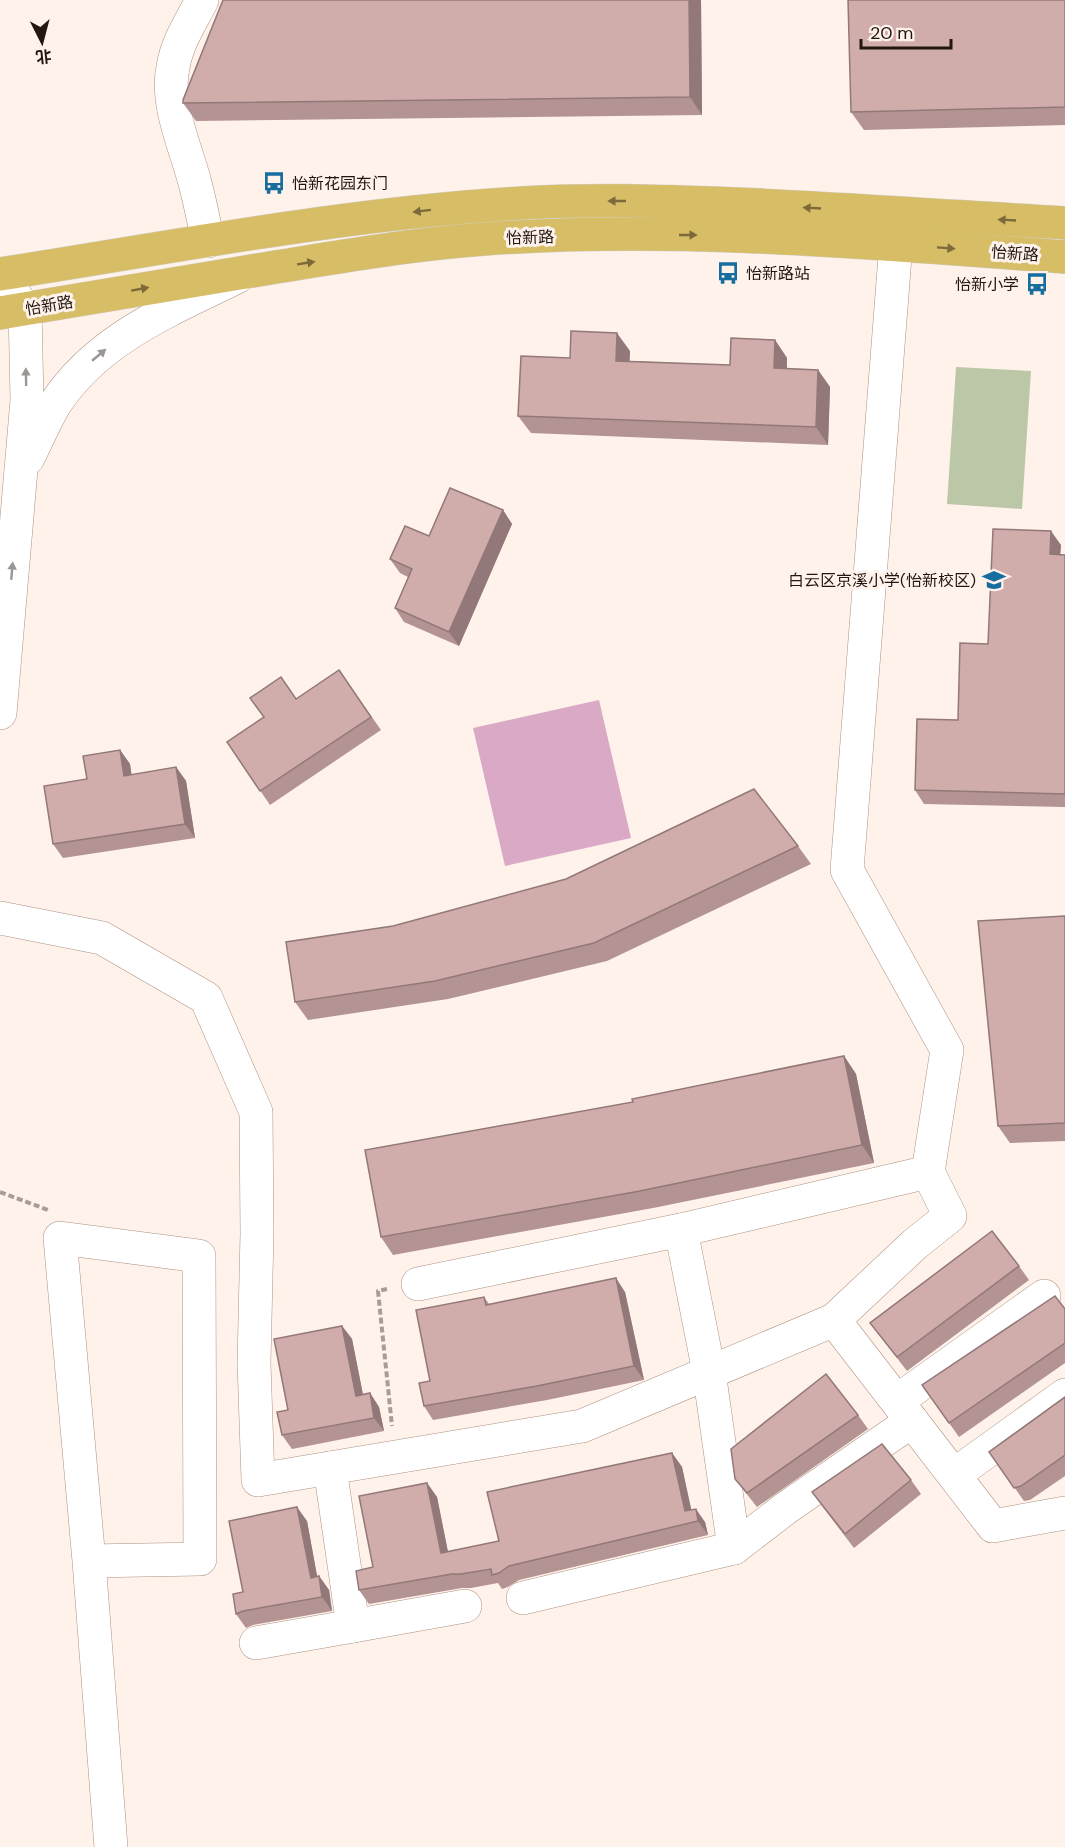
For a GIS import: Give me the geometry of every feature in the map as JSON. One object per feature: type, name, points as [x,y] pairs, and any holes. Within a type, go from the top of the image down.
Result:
[{"type":"main road","name":"怡新路","points":[[0,275],[208,241],[438,209],[525,203],[678,202],[1065,223]]},
{"type":"main road","name":"怡新路","points":[[12,311],[432,243],[543,236],[697,234],[1065,257]]},
{"type":"street","points":[[202,0],[178,46],[172,69],[172,93],[179,131],[195,182],[208,241]]},
{"type":"street","points":[[0,918],[102,938],[206,998],[256,1112],[257,1233],[254,1363],[258,1480],[582,1426],[834,1320],[915,1244],[950,1216],[928,1172],[947,1050],[847,870],[899,213]]},
{"type":"street","points":[[21,472],[55,405],[71,383],[92,362],[141,325],[248,272]]},
{"type":"street","points":[[0,275],[12,311],[27,400],[0,713]]},
{"type":"street","points":[[418,1284],[681,1230],[928,1172]]},
{"type":"street","points":[[681,1230],[709,1372],[734,1548]]},
{"type":"street","points":[[89,1561],[200,1559],[199,1256],[60,1238],[89,1561],[111,1847]]},
{"type":"street","points":[[523,1598],[734,1548],[1044,1296]]},
{"type":"street","points":[[834,1320],[993,1526],[1065,1513]]},
{"type":"street","points":[[954,1475],[1065,1395]]},
{"type":"street","points":[[330,1468],[352,1626]]},
{"type":"street","points":[[256,1643],[465,1606]]},
{"type":"path","points":[[0,1192],[56,1214]]},
{"type":"path","points":[[378,1291],[392,1430]]},
{"type":"green space","points":[[956,367],[1031,371],[1022,509],[947,504]]},
{"type":"shaded area","points":[[599,700],[631,838],[505,866],[473,728]]},
{"type":"building","points":[[223,0],[689,0],[690,97],[183,103]]},
{"type":"building","points":[[848,0],[1065,0],[1065,107],[851,112]]},
{"type":"building","points":[[571,331],[617,333],[616,361],[730,365],[731,338],[775,340],[774,368],[818,370],[816,427],[518,416],[521,356],[570,358]]},
{"type":"building","points":[[450,488],[503,510],[449,632],[395,608],[412,569],[390,559],[405,526],[429,536]]},
{"type":"building","points":[[993,529],[1051,531],[1050,554],[1065,555],[1065,794],[915,790],[917,719],[958,720],[960,643],[988,644]]},
{"type":"building","points":[[339,670],[371,717],[260,791],[227,742],[264,717],[250,698],[281,677],[296,699]]},
{"type":"building","points":[[120,750],[124,776],[176,767],[185,824],[53,844],[44,786],[87,779],[83,756]]},
{"type":"building","points":[[754,789],[798,846],[594,943],[435,981],[295,1002],[286,942],[393,926],[566,879]]},
{"type":"building","points":[[1065,916],[1065,1123],[998,1126],[978,921]]},
{"type":"building","points":[[844,1056],[862,1145],[640,1191],[381,1237],[365,1150],[633,1102],[632,1099]]},
{"type":"building","points":[[992,1231],[1019,1266],[897,1357],[870,1323]]},
{"type":"building","points":[[616,1278],[634,1366],[424,1406],[419,1383],[430,1381],[416,1310],[484,1297],[486,1305]]},
{"type":"building","points":[[1055,1296],[1065,1309],[1065,1343],[949,1423],[922,1385]]},
{"type":"building","points":[[342,1326],[356,1396],[370,1393],[374,1418],[282,1435],[277,1412],[288,1410],[274,1339]]},
{"type":"building","points":[[826,1374],[858,1415],[747,1493],[735,1479],[731,1449]]},
{"type":"building","points":[[1065,1397],[1065,1455],[1021,1486],[1014,1488],[989,1452]]},
{"type":"building","points":[[882,1444],[911,1480],[845,1534],[812,1492]]},
{"type":"building","points":[[672,1453],[685,1511],[696,1509],[698,1521],[509,1566],[492,1575],[491,1569],[359,1590],[356,1571],[373,1567],[359,1496],[427,1483],[441,1553],[499,1541],[487,1492]]},
{"type":"building","points":[[297,1507],[311,1578],[319,1576],[322,1597],[236,1614],[233,1594],[243,1592],[229,1521]]},
{"type":"place","name":"怡新花园东门","points":[[274,183]]},
{"type":"place","name":"怡新路站","points":[[728,273]]},
{"type":"place","name":"怡新小学","points":[[1037,284]]},
{"type":"place","name":"白云区京溪小学(怡新校区)","points":[[994,580]]}]
